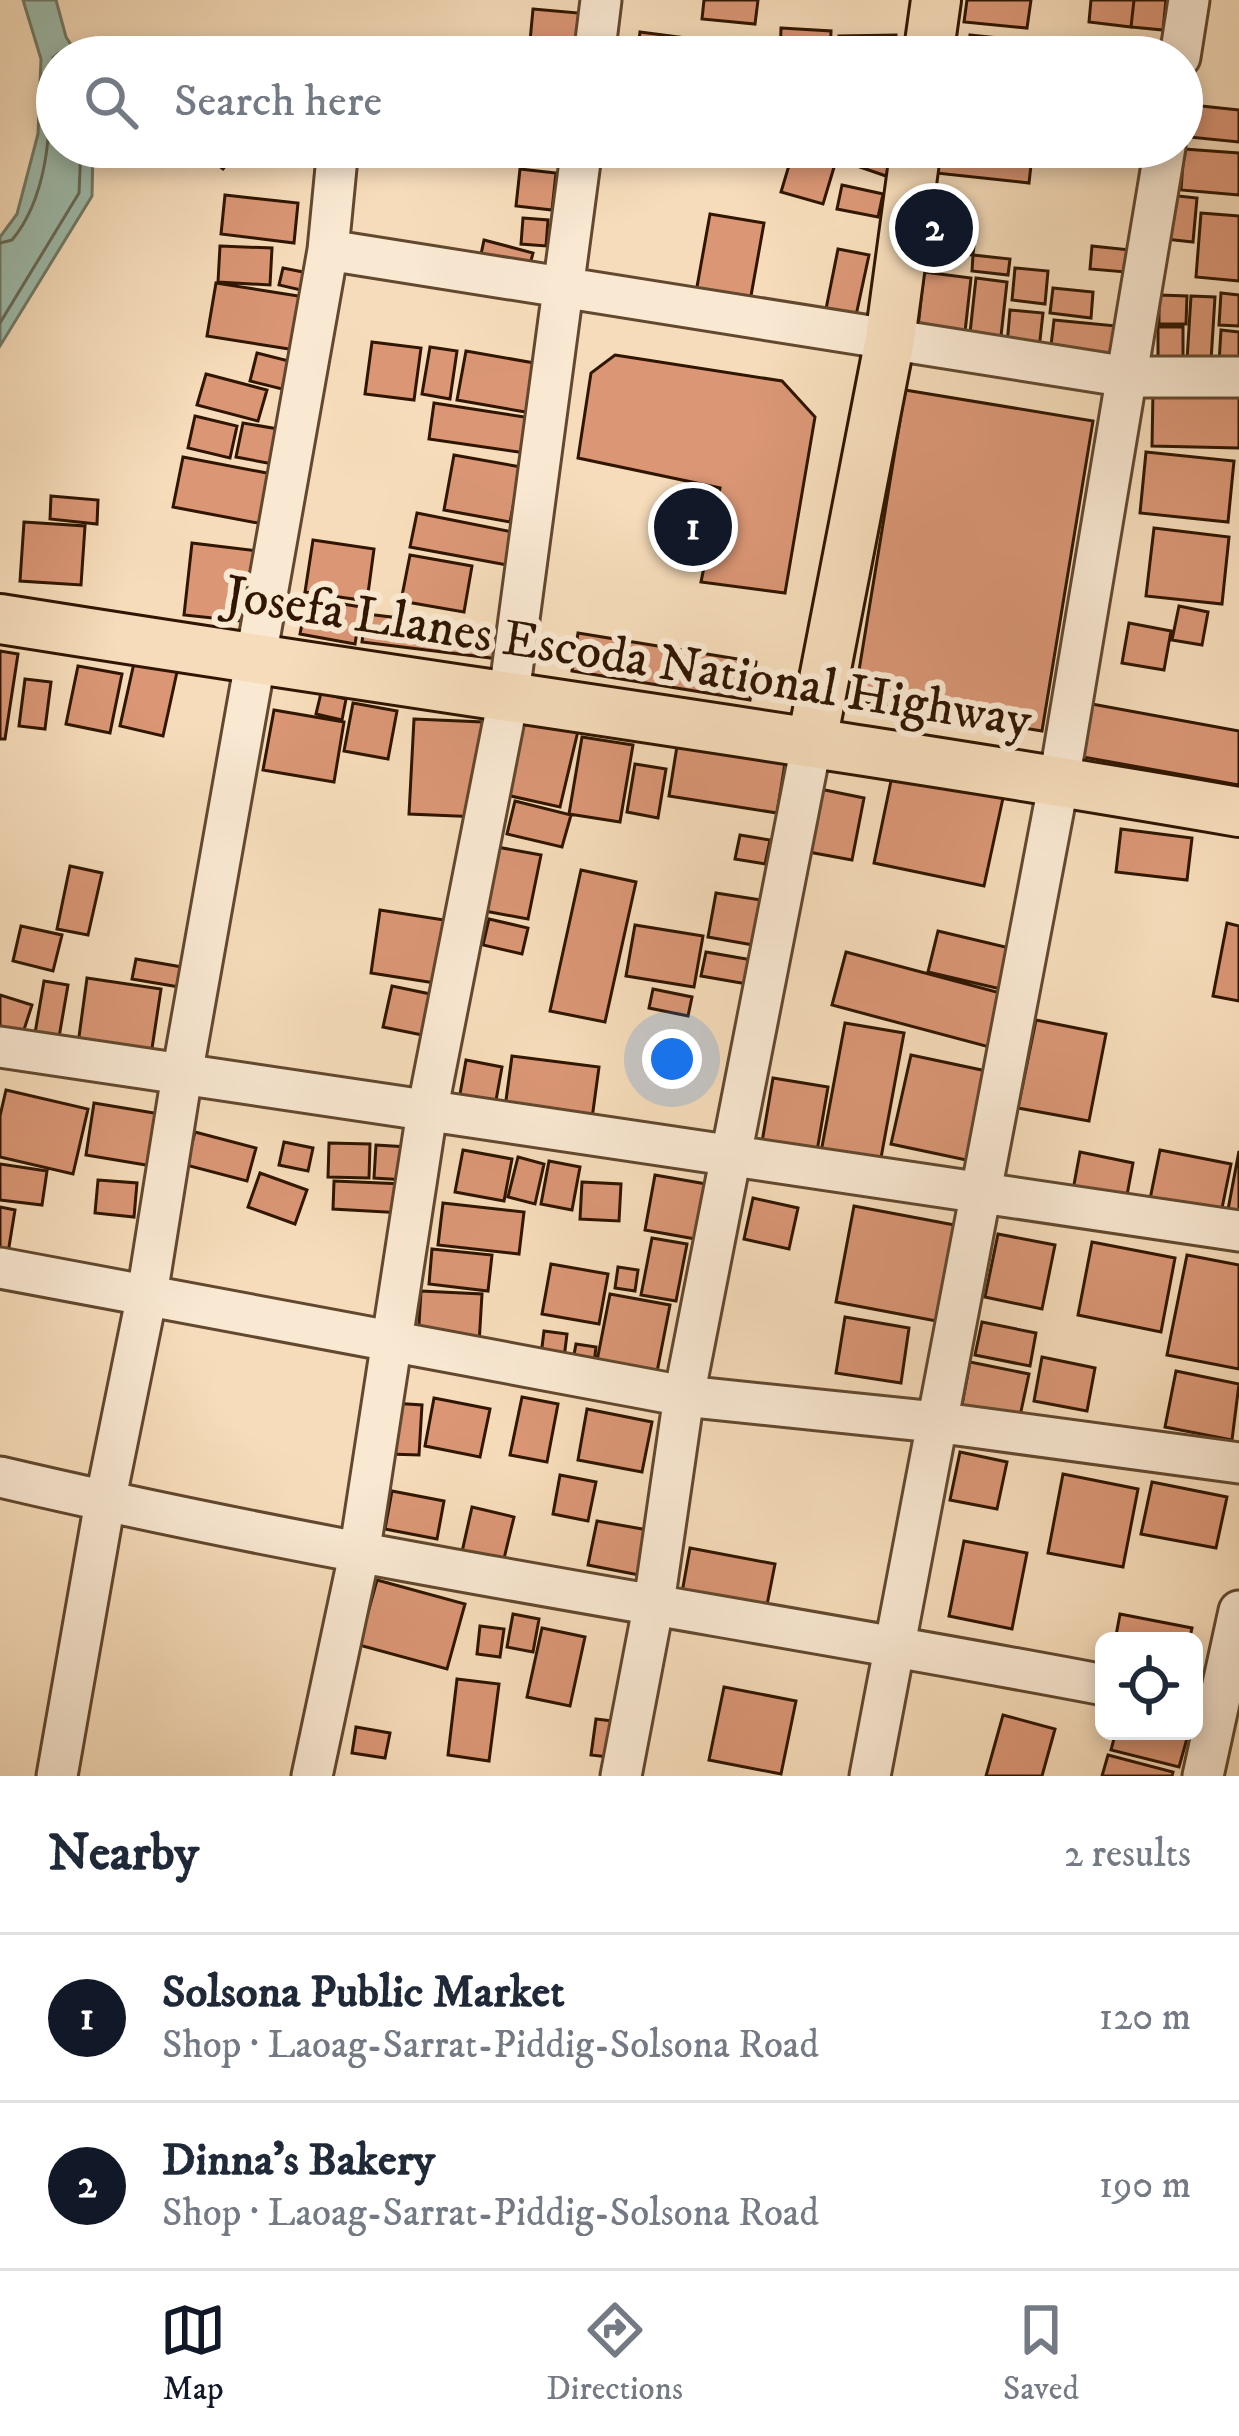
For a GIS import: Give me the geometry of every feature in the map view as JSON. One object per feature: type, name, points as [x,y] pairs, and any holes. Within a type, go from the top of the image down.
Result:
[{"type":"main road","points":[[931,36],[936,0]]},
{"type":"main road","points":[[812,741],[890,339],[913,168]]},
{"type":"main road","name":"Josefa Llanes Escoda National Highway","points":[[0,619],[812,741],[1239,812]]},
{"type":"street","points":[[597,36],[601,0]]},
{"type":"street","points":[[1183,36],[1189,0]]},
{"type":"street","points":[[57,1776],[147,1295],[328,250],[336,168]]},
{"type":"street","points":[[312,1776],[358,1555],[427,1112],[509,694],[579,168]]},
{"type":"street","points":[[870,1776],[1059,781],[1162,168]]},
{"type":"street","points":[[328,250],[1127,376],[1239,377]]},
{"type":"street","points":[[621,1776],[728,1156],[812,741]]},
{"type":"street","points":[[0,1048],[1239,1231]]},
{"type":"street","points":[[0,1268],[684,1396],[935,1422],[1239,1463]]},
{"type":"street","points":[[0,1477],[358,1555],[1095,1683]]},
{"type":"street","points":[[1203,1776],[1239,1611]]},
{"type":"water","points":[[23,0],[56,0],[66,36],[36,36],[36,43]]},
{"type":"water","points":[[36,142],[36,168],[93,168],[92,196],[0,346],[0,237],[17,214]]},
{"type":"building","points":[[704,0],[758,0],[755,24],[702,19]]},
{"type":"building","points":[[967,0],[1031,0],[1027,28],[964,22]]},
{"type":"building","points":[[1091,0],[1134,0],[1131,27],[1089,22]]},
{"type":"building","points":[[1134,0],[1166,0],[1163,30],[1131,27]]},
{"type":"building","points":[[533,9],[590,14],[588,36],[530,36]]},
{"type":"building","points":[[781,28],[831,31],[831,36],[781,36]]},
{"type":"building","points":[[1203,106],[1239,110],[1239,142],[1203,138]]},
{"type":"building","points":[[1203,150],[1239,153],[1239,195],[1181,190],[1183,168],[1203,168]]},
{"type":"building","points":[[788,168],[834,168],[823,204],[781,192]]},
{"type":"building","points":[[863,168],[889,168],[886,176]]},
{"type":"building","points":[[937,168],[1031,168],[1029,183],[936,173]]},
{"type":"building","points":[[520,169],[556,173],[552,210],[516,206]]},
{"type":"building","points":[[842,185],[883,194],[878,217],[837,209]]},
{"type":"building","points":[[225,195],[298,203],[294,243],[221,234]]},
{"type":"building","points":[[1169,195],[1197,198],[1193,242],[1165,239]]},
{"type":"building","points":[[1201,213],[1239,216],[1239,281],[1196,277]]},
{"type":"building","points":[[710,214],[764,223],[749,307],[695,298]]},
{"type":"building","points":[[523,218],[548,220],[546,246],[521,244]]},
{"type":"building","points":[[929,231],[975,236],[973,255],[927,250]]},
{"type":"building","points":[[484,240],[533,253],[527,276],[479,264]]},
{"type":"building","points":[[220,246],[272,248],[270,285],[218,282]]},
{"type":"building","points":[[1092,246],[1140,251],[1137,273],[1090,269]]},
{"type":"building","points":[[838,249],[869,255],[855,320],[825,314]]},
{"type":"building","points":[[973,255],[1010,259],[1008,275],[972,271]]},
{"type":"building","points":[[283,268],[308,273],[305,291],[279,285]]},
{"type":"building","points":[[1015,268],[1048,271],[1045,304],[1012,300]]},
{"type":"building","points":[[924,272],[971,278],[965,332],[918,327]]},
{"type":"building","points":[[976,278],[1007,282],[1001,336],[970,333]]},
{"type":"building","points":[[216,283],[317,299],[308,352],[207,336]]},
{"type":"building","points":[[1053,288],[1093,292],[1091,318],[1050,313]]},
{"type":"building","points":[[1221,293],[1239,295],[1239,326],[1219,325]]},
{"type":"building","points":[[1159,295],[1187,296],[1186,324],[1159,324]]},
{"type":"building","points":[[1191,296],[1215,297],[1211,361],[1187,360]]},
{"type":"building","points":[[1010,310],[1043,313],[1039,349],[1007,345]]},
{"type":"building","points":[[1054,320],[1127,327],[1123,362],[1050,354]]},
{"type":"building","points":[[1158,327],[1183,327],[1183,357],[1158,357]]},
{"type":"building","points":[[1221,330],[1239,332],[1239,365],[1219,363]]},
{"type":"building","points":[[372,342],[421,348],[414,400],[365,394]]},
{"type":"building","points":[[430,347],[457,351],[450,399],[422,394]]},
{"type":"building","points":[[466,351],[540,364],[531,413],[457,400]]},
{"type":"building","points":[[257,353],[289,361],[282,389],[250,381]]},
{"type":"building","points":[[615,355],[782,381],[815,417],[785,593],[701,582],[720,488],[578,458],[591,373]]},
{"type":"building","points":[[206,374],[267,390],[258,421],[197,405]]},
{"type":"building","points":[[905,390],[1093,421],[1042,731],[854,701]]},
{"type":"building","points":[[1153,391],[1239,394],[1239,448],[1152,446]]},
{"type":"building","points":[[434,403],[531,418],[526,453],[429,439]]},
{"type":"building","points":[[195,416],[237,426],[230,458],[188,448]]},
{"type":"building","points":[[243,423],[284,430],[278,465],[236,457]]},
{"type":"building","points":[[1146,452],[1234,461],[1228,522],[1140,513]]},
{"type":"building","points":[[454,455],[521,467],[510,522],[444,510]]},
{"type":"building","points":[[183,457],[277,475],[268,525],[173,507]]},
{"type":"building","points":[[51,496],[98,500],[97,524],[50,519]]},
{"type":"building","points":[[417,513],[513,532],[507,565],[410,547]]},
{"type":"building","points":[[24,522],[85,526],[81,585],[20,581]]},
{"type":"building","points":[[1154,528],[1229,537],[1222,604],[1146,596]]},
{"type":"building","points":[[313,540],[374,549],[367,601],[305,592]]},
{"type":"building","points":[[192,543],[259,551],[251,622],[184,615]]},
{"type":"building","points":[[410,555],[472,566],[464,612],[401,601]]},
{"type":"building","points":[[307,598],[361,607],[355,644],[300,634]]},
{"type":"building","points":[[1179,606],[1208,612],[1202,645],[1172,640]]},
{"type":"building","points":[[366,614],[511,631],[507,660],[362,642]]},
{"type":"building","points":[[1129,623],[1171,631],[1164,670],[1122,663]]},
{"type":"building","points":[[578,633],[756,662],[750,700],[572,671]]},
{"type":"building","points":[[0,651],[18,654],[5,739],[0,739]]},
{"type":"building","points":[[134,663],[177,672],[163,736],[120,726]]},
{"type":"building","points":[[78,666],[122,674],[110,733],[66,724]]},
{"type":"building","points":[[25,679],[51,682],[45,729],[19,726]]},
{"type":"building","points":[[321,693],[346,699],[342,720],[316,714]]},
{"type":"building","points":[[1081,702],[1239,731],[1239,785],[1072,755]]},
{"type":"building","points":[[353,703],[397,711],[388,759],[344,751]]},
{"type":"building","points":[[274,710],[344,722],[334,782],[263,770]]},
{"type":"building","points":[[519,718],[578,731],[560,807],[502,794]]},
{"type":"building","points":[[414,719],[483,722],[479,817],[409,814]]},
{"type":"building","points":[[582,737],[633,745],[620,822],[569,814]]},
{"type":"building","points":[[678,740],[786,757],[777,813],[669,796]]},
{"type":"building","points":[[635,764],[666,769],[658,818],[627,812]]},
{"type":"building","points":[[892,776],[1003,798],[984,886],[874,863]]},
{"type":"building","points":[[815,788],[864,798],[852,860],[803,851]]},
{"type":"building","points":[[515,801],[571,815],[562,847],[507,834]]},
{"type":"building","points":[[1121,829],[1192,838],[1187,880],[1116,872]]},
{"type":"building","points":[[740,835],[770,840],[765,864],[735,859]]},
{"type":"building","points":[[497,847],[541,855],[528,919],[485,911]]},
{"type":"building","points":[[70,866],[102,873],[88,935],[57,929]]},
{"type":"building","points":[[581,870],[636,882],[605,1022],[550,1011]]},
{"type":"building","points":[[716,893],[761,900],[753,945],[708,937]]},
{"type":"building","points":[[380,910],[444,920],[435,983],[371,973]]},
{"type":"building","points":[[489,919],[528,928],[522,954],[483,945]]},
{"type":"building","points":[[1227,923],[1239,926],[1239,1001],[1213,996]]},
{"type":"building","points":[[635,925],[703,936],[694,987],[626,976]]},
{"type":"building","points":[[21,926],[62,935],[53,971],[13,961]]},
{"type":"building","points":[[938,931],[1018,950],[1009,991],[928,972]]},
{"type":"building","points":[[706,952],[752,960],[747,984],[701,976]]},
{"type":"building","points":[[846,952],[1008,995],[993,1048],[832,1005]]},
{"type":"building","points":[[136,959],[182,967],[179,987],[132,979]]},
{"type":"building","points":[[87,978],[161,989],[151,1055],[78,1044]]},
{"type":"building","points":[[44,981],[68,985],[58,1043],[34,1039]]},
{"type":"building","points":[[392,986],[435,995],[427,1036],[383,1027]]},
{"type":"building","points":[[653,989],[692,997],[688,1016],[649,1008]]},
{"type":"building","points":[[0,995],[32,1005],[20,1042],[0,1035]]},
{"type":"building","points":[[1036,1020],[1106,1034],[1089,1121],[1018,1108]]},
{"type":"building","points":[[845,1023],[904,1033],[878,1174],[819,1163]]},
{"type":"building","points":[[911,1055],[991,1072],[971,1161],[891,1144]]},
{"type":"building","points":[[512,1056],[599,1067],[591,1126],[504,1115]]},
{"type":"building","points":[[466,1060],[502,1067],[493,1117],[457,1111]]},
{"type":"building","points":[[773,1078],[828,1087],[817,1151],[762,1142]]},
{"type":"building","points":[[6,1090],[88,1109],[73,1174],[0,1157],[0,1116]]},
{"type":"building","points":[[94,1103],[160,1114],[152,1166],[86,1155]]},
{"type":"building","points":[[195,1132],[256,1148],[247,1181],[186,1165]]},
{"type":"building","points":[[284,1142],[313,1148],[308,1171],[279,1165]]},
{"type":"building","points":[[329,1143],[370,1144],[369,1178],[328,1177]]},
{"type":"building","points":[[376,1145],[408,1147],[406,1180],[374,1178]]},
{"type":"building","points":[[463,1150],[512,1159],[504,1201],[455,1192]]},
{"type":"building","points":[[1160,1150],[1231,1164],[1220,1218],[1149,1204]]},
{"type":"building","points":[[1239,1151],[1239,1218],[1227,1215]]},
{"type":"building","points":[[1080,1152],[1133,1163],[1124,1211],[1071,1201]]},
{"type":"building","points":[[518,1157],[544,1164],[535,1204],[508,1197]]},
{"type":"building","points":[[549,1161],[580,1167],[572,1210],[541,1204]]},
{"type":"building","points":[[0,1164],[47,1171],[42,1205],[0,1200]]},
{"type":"building","points":[[260,1173],[307,1190],[295,1224],[248,1207]]},
{"type":"building","points":[[655,1175],[712,1185],[701,1240],[645,1230]]},
{"type":"building","points":[[98,1180],[137,1183],[134,1217],[95,1213]]},
{"type":"building","points":[[334,1181],[404,1184],[403,1213],[333,1209]]},
{"type":"building","points":[[582,1182],[621,1184],[619,1221],[580,1219]]},
{"type":"building","points":[[753,1198],[798,1208],[789,1249],[744,1239]]},
{"type":"building","points":[[443,1203],[524,1212],[519,1254],[438,1245]]},
{"type":"building","points":[[854,1206],[965,1227],[947,1323],[836,1302]]},
{"type":"building","points":[[0,1207],[15,1210],[7,1259],[0,1258]]},
{"type":"building","points":[[998,1234],[1055,1245],[1042,1309],[985,1297]]},
{"type":"building","points":[[652,1238],[687,1244],[676,1301],[641,1295]]},
{"type":"building","points":[[1092,1242],[1175,1258],[1161,1332],[1078,1315]]},
{"type":"building","points":[[432,1249],[492,1255],[488,1291],[429,1284]]},
{"type":"building","points":[[1187,1255],[1239,1265],[1239,1369],[1167,1355]]},
{"type":"building","points":[[551,1264],[608,1274],[599,1324],[542,1314]]},
{"type":"building","points":[[618,1267],[638,1270],[635,1291],[615,1288]]},
{"type":"building","points":[[421,1291],[482,1294],[479,1344],[418,1340]]},
{"type":"building","points":[[610,1294],[670,1305],[656,1377],[596,1366]]},
{"type":"building","points":[[845,1317],[909,1328],[901,1383],[836,1373]]},
{"type":"building","points":[[982,1322],[1036,1333],[1030,1366],[975,1355]]},
{"type":"building","points":[[544,1331],[567,1334],[564,1358],[541,1355]]},
{"type":"building","points":[[576,1344],[596,1347],[594,1363],[573,1360]]},
{"type":"building","points":[[1042,1357],[1095,1368],[1087,1411],[1034,1401]]},
{"type":"building","points":[[970,1362],[1029,1374],[1020,1416],[962,1405]]},
{"type":"building","points":[[1176,1371],[1239,1384],[1232,1440],[1165,1427]]},
{"type":"building","points":[[522,1397],[558,1404],[547,1462],[510,1455]]},
{"type":"building","points":[[434,1398],[490,1409],[480,1457],[425,1446]]},
{"type":"building","points":[[392,1403],[422,1405],[419,1455],[389,1454]]},
{"type":"building","points":[[587,1409],[652,1422],[642,1472],[578,1460]]},
{"type":"building","points":[[960,1452],[1007,1462],[997,1509],[950,1500]]},
{"type":"building","points":[[1063,1474],[1138,1489],[1123,1567],[1048,1553]]},
{"type":"building","points":[[560,1475],[596,1482],[588,1521],[553,1514]]},
{"type":"building","points":[[1152,1482],[1227,1497],[1216,1548],[1141,1534]]},
{"type":"building","points":[[392,1491],[444,1501],[437,1539],[385,1529]]},
{"type":"building","points":[[472,1507],[514,1517],[501,1571],[460,1561]]},
{"type":"building","points":[[597,1521],[648,1530],[639,1575],[588,1565]]},
{"type":"building","points":[[964,1541],[1027,1553],[1012,1629],[949,1616]]},
{"type":"building","points":[[690,1548],[775,1564],[765,1615],[681,1598]]},
{"type":"building","points":[[377,1580],[465,1604],[447,1669],[359,1645]]},
{"type":"building","points":[[513,1614],[539,1619],[533,1652],[507,1647]]},
{"type":"building","points":[[1120,1614],[1192,1628],[1191,1632],[1117,1632]]},
{"type":"building","points":[[480,1626],[504,1629],[500,1657],[477,1654]]},
{"type":"building","points":[[542,1628],[585,1637],[570,1706],[527,1697]]},
{"type":"building","points":[[457,1679],[499,1684],[489,1761],[448,1755]]},
{"type":"building","points":[[724,1687],[796,1701],[781,1774],[709,1760]]},
{"type":"building","points":[[1003,1715],[1055,1729],[1042,1776],[986,1776]]},
{"type":"building","points":[[596,1719],[621,1722],[617,1758],[591,1755]]},
{"type":"building","points":[[356,1727],[390,1733],[385,1758],[352,1753]]},
{"type":"building","points":[[1114,1740],[1187,1740],[1179,1767],[1111,1750]]},
{"type":"building","points":[[1108,1755],[1173,1772],[1172,1776],[1102,1776]]},
{"type":"place","name":"Dinna's Bakery","points":[[934,228]]},
{"type":"place","name":"Solsona Public Market","points":[[693,527]]}]
